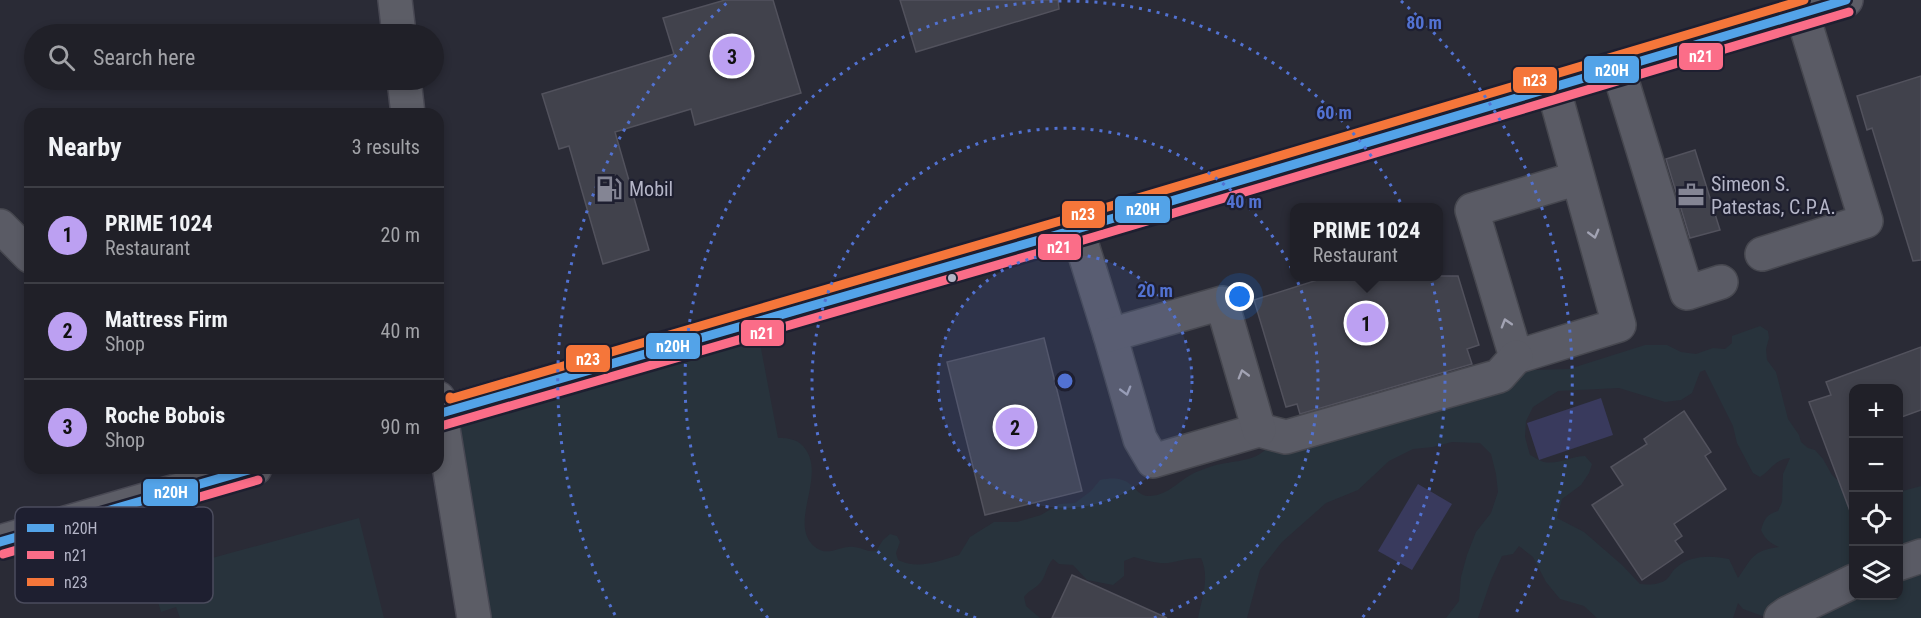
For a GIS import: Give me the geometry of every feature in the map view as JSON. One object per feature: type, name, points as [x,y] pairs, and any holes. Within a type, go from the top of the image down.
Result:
[{"type":"main road","points":[[395,0],[398,24]]},
{"type":"main road","points":[[444,408],[1077,229],[1846,0]]},
{"type":"main road","points":[[405,90],[407,108]]},
{"type":"main road","points":[[444,439],[474,618]]},
{"type":"main road","points":[[122,507],[235,474]]},
{"type":"main road","points":[[0,543],[15,539]]},
{"type":"street","points":[[1762,254],[1866,221],[1802,13]]},
{"type":"street","points":[[1618,68],[1687,293],[1721,282]]},
{"type":"street","points":[[1077,229],[1140,439],[1153,461],[1259,430],[1286,437],[1499,376],[1516,357],[1619,325],[1553,87]]},
{"type":"street","points":[[1516,357],[1472,210],[1578,178]]},
{"type":"street","points":[[1110,335],[1222,303],[1259,430]]},
{"type":"street","points":[[1903,563],[1921,556]]},
{"type":"street","points":[[1781,618],[1849,582]]},
{"type":"shaded area","points":[[756,322],[778,438],[800,443],[811,462],[812,475],[805,516],[805,529],[809,540],[822,551],[849,547],[876,551],[890,534],[897,536],[900,542],[896,553],[898,560],[921,564],[959,555],[970,537],[994,522],[1017,522],[1041,515],[1059,504],[1075,503],[1091,491],[1100,480],[1120,479],[1128,482],[1139,493],[1157,495],[1199,471],[1255,456],[1271,443],[1523,367],[1533,370],[1569,369],[1645,345],[1667,345],[1681,352],[1696,354],[1713,348],[1725,349],[1732,343],[1732,336],[1760,326],[1768,331],[1767,360],[1776,372],[1788,419],[1801,442],[1815,450],[1832,475],[1849,491],[1849,600],[1903,600],[1903,491],[1921,486],[1921,618],[1768,618],[1743,609],[1738,603],[1733,618],[1597,618],[1584,606],[1560,599],[1546,582],[1533,557],[1519,546],[1513,554],[1502,556],[1478,618],[1446,618],[1459,601],[1461,577],[1467,555],[1476,532],[1491,513],[1498,492],[1491,454],[1480,443],[1452,442],[1413,449],[1389,461],[1358,490],[1326,503],[1282,542],[1260,570],[1247,618],[1198,618],[1205,580],[1201,558],[1164,563],[1134,557],[1124,561],[1124,576],[1113,585],[1087,580],[1073,565],[1059,564],[1053,559],[1042,581],[1024,597],[1026,606],[1040,618],[474,618],[444,443],[444,413]],"holes":[[[1705,370],[1733,426],[1737,443],[1753,473],[1760,477],[1777,463],[1790,458],[1783,474],[1782,502],[1778,511],[1766,518],[1761,530],[1768,540],[1779,547],[1754,556],[1738,578],[1729,559],[1701,557],[1681,564],[1664,581],[1640,584],[1584,532],[1557,518],[1562,499],[1581,485],[1592,464],[1585,456],[1549,463],[1530,455],[1525,437],[1526,421],[1533,407],[1558,391],[1619,388],[1665,402],[1681,400],[1692,393],[1700,372]]]},
{"type":"shaded area","points":[[359,518],[384,618],[180,618],[176,607],[161,612],[158,603],[213,603],[213,558]]},
{"type":"water","points":[[1601,398],[1613,435],[1539,460],[1527,423]]},
{"type":"water","points":[[1418,484],[1452,504],[1412,570],[1378,551]]},
{"type":"building","points":[[725,0],[773,0],[801,93],[695,125],[691,109],[615,132],[649,250],[603,264],[569,146],[559,149],[542,94],[674,54],[663,18]]},
{"type":"building","points":[[900,0],[1058,0],[1059,9],[916,52]]},
{"type":"building","points":[[1921,76],[1921,260],[1913,261],[1872,128],[1867,130],[1857,96]]},
{"type":"building","name":"Simeon S. Patestas, C.P.A.","points":[[1695,150],[1720,230],[1690,238],[1666,159]]},
{"type":"building","points":[[1443,276],[1458,276],[1479,345],[1467,349],[1472,364],[1300,414],[1297,404],[1286,407],[1254,300],[1314,281],[1443,281]]},
{"type":"building","points":[[1044,338],[1082,491],[985,515],[947,362]]},
{"type":"building","points":[[1921,347],[1921,410],[1903,417],[1903,384],[1849,384],[1849,508],[1809,402],[1831,395],[1826,382]]},
{"type":"building","points":[[1684,411],[1711,452],[1705,456],[1726,489],[1674,524],[1682,536],[1675,541],[1683,552],[1642,580],[1592,505],[1623,485],[1611,467],[1647,444],[1644,439]]},
{"type":"building","points":[[1072,575],[1167,618],[1052,618]]},
{"type":"transit line","name":"n23","points":[[450,397],[450,399],[1074,217],[1804,0]]},
{"type":"transit line","name":"n20H","points":[[444,412],[1077,229],[1846,0]]},
{"type":"transit line","name":"n21","points":[[444,425],[1080,241],[1849,12]]},
{"type":"transit line","name":"n20H","points":[[121,507],[234,474]]},
{"type":"transit line","name":"n21","points":[[165,507],[258,480]]},
{"type":"transit line","name":"n20H","points":[[0,542],[15,538]]},
{"type":"transit line","name":"n21","points":[[3,554],[15,551]]},
{"type":"place","name":"Roche Bobois","points":[[732,56]]},
{"type":"place","name":"Mobil","points":[[609,189]]},
{"type":"place","name":"Simeon S. Patestas, C.P.A.","points":[[1691,195]]},
{"type":"place","name":"PRIME 1024","points":[[1366,323]]},
{"type":"place","name":"Mattress Firm","points":[[1015,427]]}]
